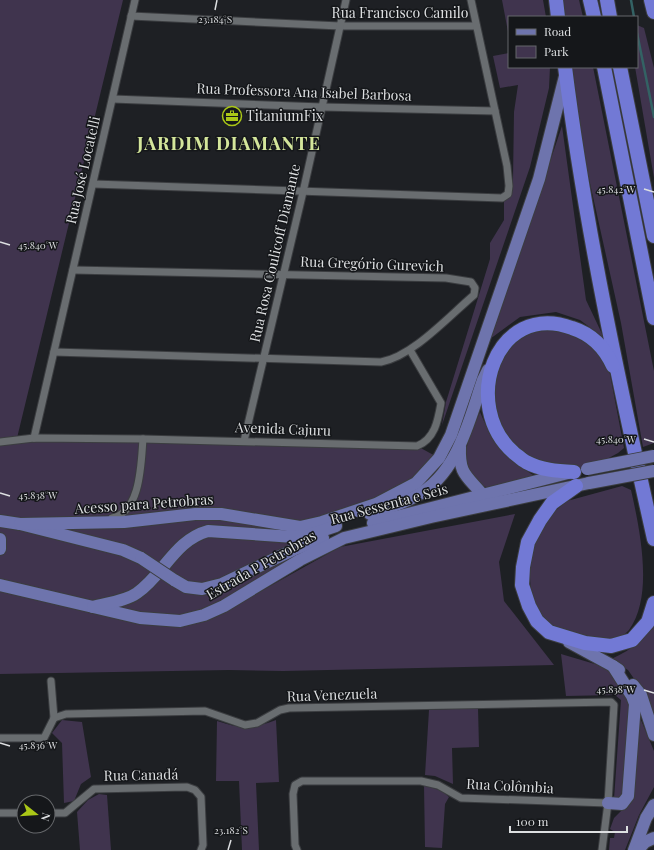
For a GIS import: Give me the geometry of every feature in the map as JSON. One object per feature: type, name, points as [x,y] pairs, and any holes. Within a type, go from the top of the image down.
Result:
[{"type":"highway","points":[[556,0],[558,16]]},
{"type":"highway","points":[[590,0],[594,16]]},
{"type":"highway","points":[[607,0],[610,16]]},
{"type":"highway","points":[[615,0],[617,16]]},
{"type":"highway","points":[[651,0],[654,12]]},
{"type":"highway","points":[[604,68],[654,318]]},
{"type":"highway","points":[[620,68],[654,236]]},
{"type":"highway","points":[[624,68],[631,122]]},
{"type":"highway","points":[[565,70],[580,170],[620,383],[654,539]]},
{"type":"highway","points":[[580,471],[547,470],[525,462],[506,446],[494,428],[488,407],[488,382],[494,360],[504,345],[519,331],[538,323],[560,323],[582,331],[600,345],[608,357],[620,383]]},
{"type":"highway","points":[[582,484],[552,504],[540,520],[528,542],[522,567],[522,585],[528,606],[537,621],[549,632],[585,643],[611,646],[632,640],[648,622],[654,603]]},
{"type":"main road","name":"Acesso para Petrobras","points":[[20,524],[124,522],[195,514],[221,514],[300,527],[322,522],[376,504],[416,483],[439,458],[451,435],[539,179],[565,70]]},
{"type":"main road","name":"Estrada P Petrobras","points":[[92,607],[136,594],[150,583],[177,550],[199,534],[208,531],[306,536],[417,496],[444,471],[460,445],[483,380],[494,360]]},
{"type":"main road","points":[[460,445],[460,464],[462,470],[482,494]]},
{"type":"main road","name":"Rua Sessenta e Seis","points":[[174,580],[186,587],[202,589],[222,584],[293,550],[340,531],[482,494],[580,471],[654,456]]},
{"type":"main road","name":"Estrada P Petrobras","points":[[92,607],[140,618],[160,621],[180,621],[204,615],[224,606],[300,560],[344,538],[582,484],[654,471]]},
{"type":"main road","name":"Acesso para Petrobras","points":[[0,521],[20,524],[123,550],[141,558],[174,580]]},
{"type":"main road","points":[[0,539],[0,550]]},
{"type":"main road","points":[[0,585],[92,607]]},
{"type":"main road","points":[[549,632],[614,666],[629,679],[641,695],[654,735]]},
{"type":"main road","points":[[608,803],[622,804],[628,796],[635,704],[632,696],[614,666]]},
{"type":"main road","points":[[634,850],[646,818],[654,805]]},
{"type":"main road","points":[[638,850],[645,842],[654,838]]},
{"type":"street","name":"Rua José Locatelli","points":[[34,438],[135,0]]},
{"type":"street","name":"Rua Rosa Coulicoff Diamante","points":[[244,441],[303,192],[346,0]]},
{"type":"street","points":[[93,184],[502,198],[508,194],[510,186],[507,166],[471,0]]},
{"type":"street","name":"Rua Francisco Camilo","points":[[131,16],[340,26],[476,26]]},
{"type":"street","name":"Rua Professora Ana Isabel Barbosa","points":[[113,99],[322,107],[495,111]]},
{"type":"street","name":"Rua Gregório Gurevich","points":[[73,270],[446,278],[471,282],[475,288],[474,295],[410,350]]},
{"type":"street","points":[[54,352],[381,362],[393,360],[410,350]]},
{"type":"street","name":"Avenida Cajuru","points":[[0,442],[34,438],[143,439],[417,446],[425,443],[434,432],[441,403],[410,350]]},
{"type":"street","points":[[92,523],[120,517],[131,505],[134,498],[143,439]]},
{"type":"street","points":[[0,738],[44,738],[54,718],[51,681]]},
{"type":"street","name":"Rua Venezuela","points":[[54,718],[66,714],[197,711],[212,713],[232,722],[245,725],[258,723],[280,710],[289,708],[582,701],[613,703],[608,803]]},
{"type":"street","name":"Rua Colômbia","points":[[297,850],[295,845],[293,794],[295,785],[302,781],[421,781],[438,785],[461,798],[608,803]]},
{"type":"street","name":"Rua Canadá","points":[[56,813],[65,813],[94,790],[187,787],[195,790],[201,797],[203,844],[201,850]]},
{"type":"street","points":[[602,850],[608,803]]},
{"type":"street","points":[[0,813],[16,813]]},
{"type":"green space","points":[[0,0],[123,0],[17,438],[417,446],[439,458],[419,480],[326,521],[313,542],[229,609],[340,547],[515,514],[499,562],[504,601],[554,665],[283,671],[229,670],[0,674]]},
{"type":"green space","points":[[502,0],[543,0],[546,16],[508,16],[508,32]]},
{"type":"green space","points":[[561,0],[579,0],[583,16],[563,16]]},
{"type":"green space","points":[[638,25],[644,28],[654,68],[654,178],[635,68],[638,68]]},
{"type":"green space","points":[[508,53],[508,68],[550,68],[549,88],[530,167],[442,425],[446,402],[490,259],[490,243],[504,220],[504,201],[511,194],[513,179],[514,112],[518,85],[500,88],[493,56]]},
{"type":"green space","points":[[568,68],[593,68],[654,371],[654,443],[643,447],[621,323],[572,102]]},
{"type":"green space","points":[[562,126],[586,300],[604,338],[580,320],[556,312],[520,317],[490,339]]},
{"type":"green space","points":[[551,329],[570,334],[586,342],[601,357],[609,369],[624,448],[596,465],[575,470],[526,459],[495,423],[491,381],[512,342],[522,334]]},
{"type":"green space","points":[[480,412],[490,434],[501,450],[535,476],[488,488],[479,484],[466,466],[464,457],[470,435]]},
{"type":"green space","points":[[622,486],[631,490],[641,543],[643,581],[637,616],[627,632],[611,642],[559,632],[539,615],[531,596],[529,559],[538,533],[555,511],[567,501]]},
{"type":"green space","points":[[654,619],[654,715],[646,696],[628,670],[611,659],[637,643]]},
{"type":"green space","points":[[561,654],[605,667],[619,679],[630,695],[625,792],[622,797],[614,799],[621,700],[615,695],[566,696]]},
{"type":"green space","points":[[478,708],[479,747],[452,748],[453,784],[435,776],[425,775],[429,710]]},
{"type":"green space","points":[[638,713],[654,751],[654,787],[639,815],[625,850],[609,850],[610,838],[614,838],[615,832],[610,829],[614,818],[627,805]]},
{"type":"green space","points":[[62,720],[82,722],[91,777],[81,784],[74,801],[64,803],[62,743],[52,733]]},
{"type":"green space","points":[[276,720],[279,782],[256,783],[259,850],[242,850],[239,781],[216,781],[217,721],[240,727],[246,727],[260,725]]},
{"type":"green space","points":[[424,785],[442,791],[449,797],[445,804],[442,848],[425,847]]},
{"type":"green space","points":[[99,794],[107,795],[111,850],[80,850],[77,812],[88,800]]},
{"type":"waterway","points":[[631,0],[634,16]]},
{"type":"waterway","points":[[638,38],[654,117]]},
{"type":"place","name":"TitaniumFix","points":[[232,116]]},
{"type":"district","name":"JARDIM DIAMANTE","points":[[229,144]]}]
